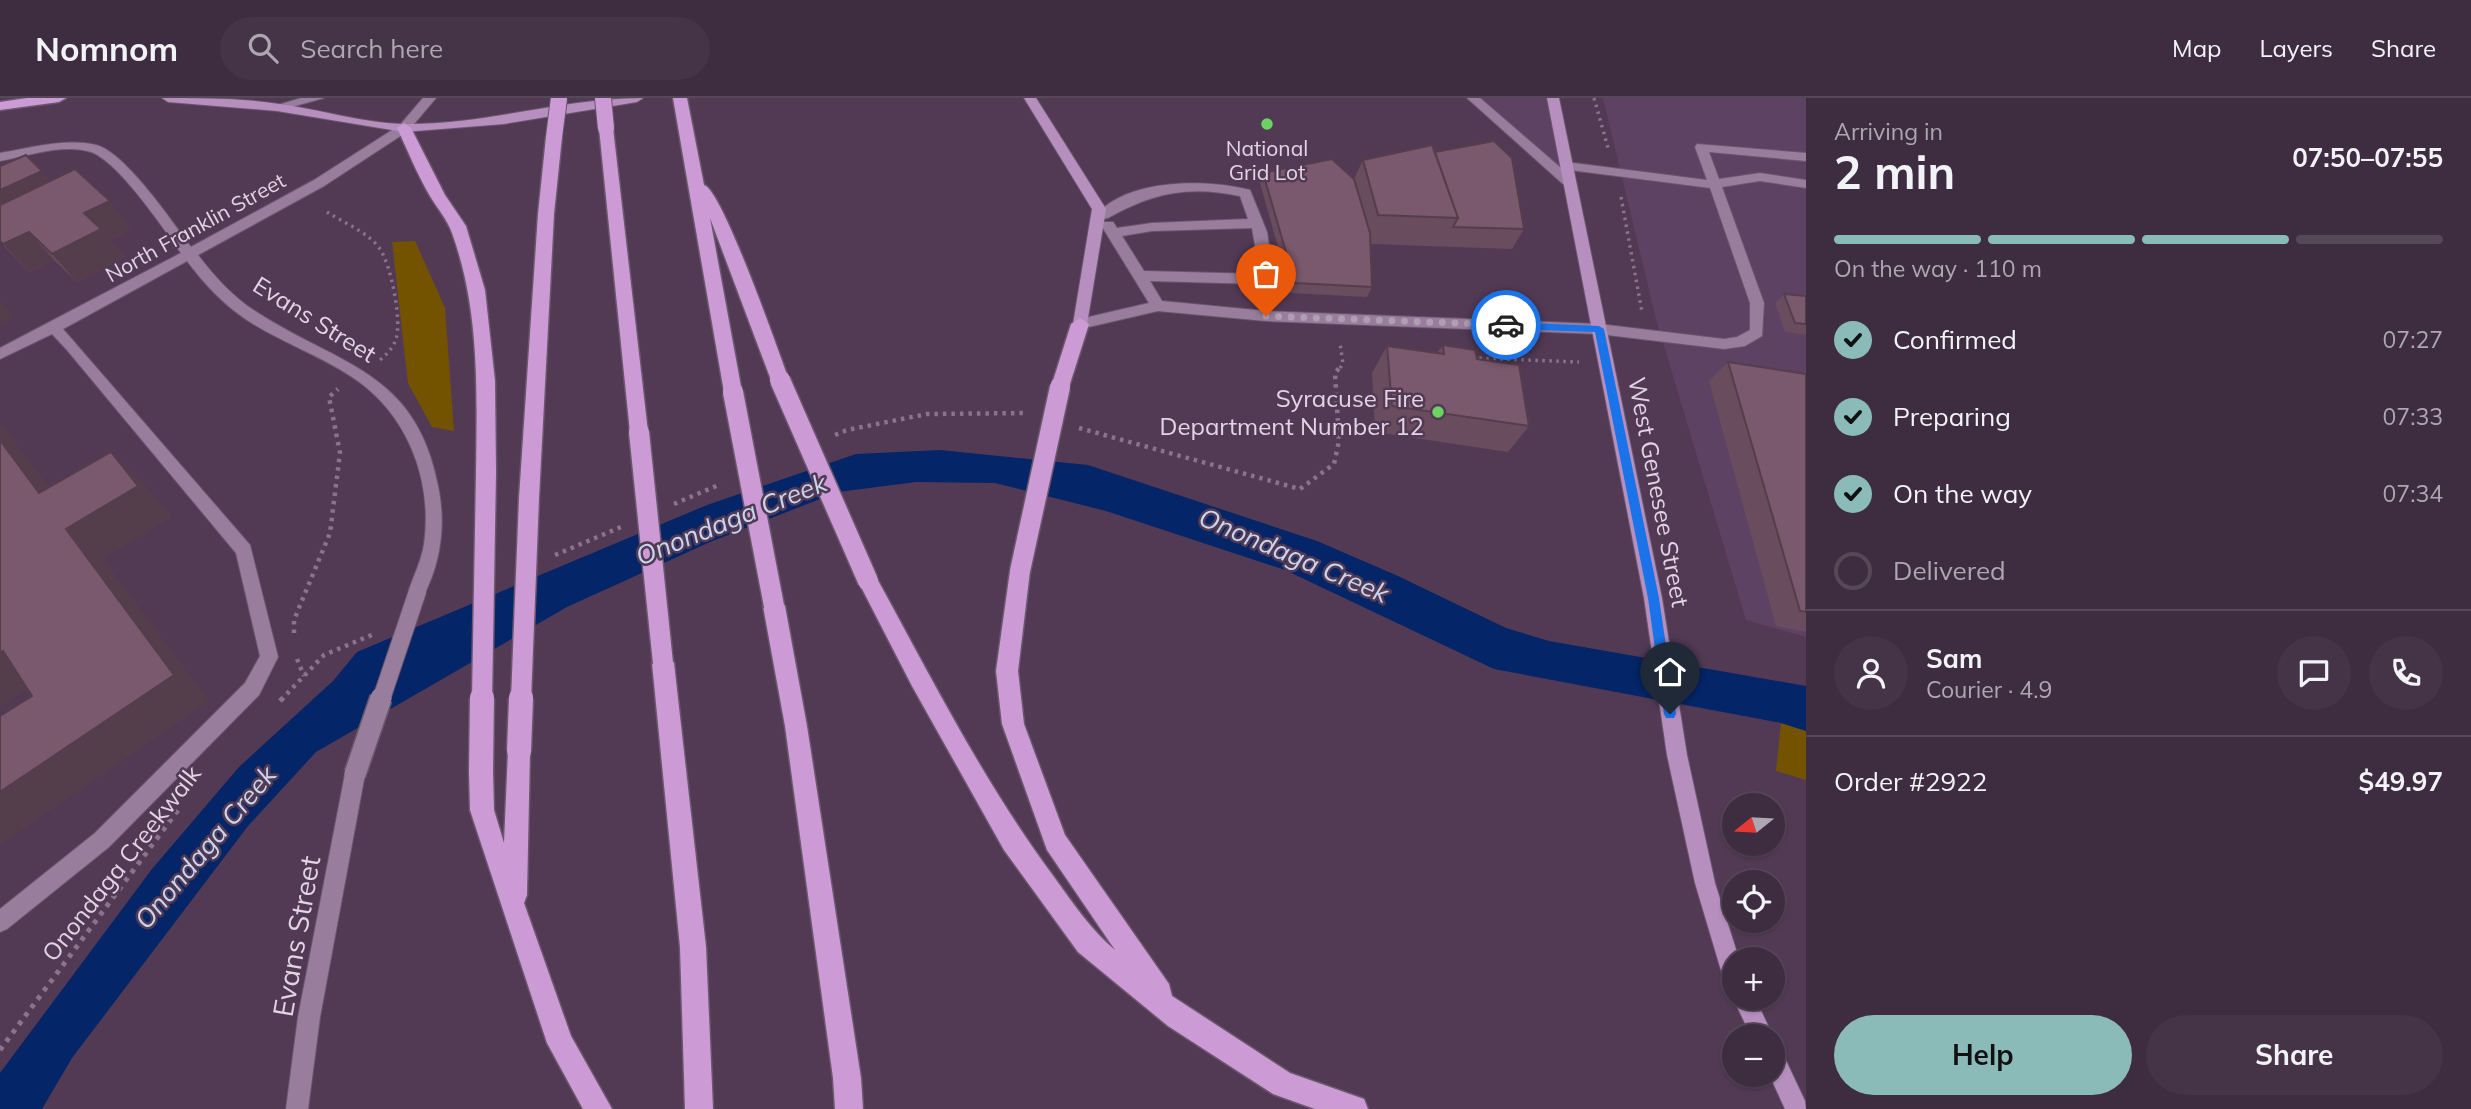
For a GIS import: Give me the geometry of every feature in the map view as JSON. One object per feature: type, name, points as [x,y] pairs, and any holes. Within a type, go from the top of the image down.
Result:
[{"type":"highway","points":[[0,106],[59,98]]},
{"type":"highway","points":[[514,911],[529,498],[546,214],[559,98]]},
{"type":"highway","points":[[603,98],[693,947],[699,1109]]},
{"type":"highway","points":[[680,98],[796,726],[847,1078],[849,1109]]},
{"type":"highway","points":[[404,128],[437,194],[459,228],[482,313],[486,368],[482,810],[560,1043],[598,1109]]},
{"type":"highway","points":[[693,170],[723,229],[780,380],[868,581],[920,679],[1013,842],[1087,943],[1177,1017],[1283,1084],[1354,1109]]},
{"type":"highway","points":[[1080,324],[1060,387],[1020,571],[1007,671],[1013,724],[1056,842],[1177,1017]]},
{"type":"main road","points":[[168,98],[278,107],[404,128],[504,120],[637,98]]},
{"type":"main road","points":[[1030,98],[1101,212],[1080,324]]},
{"type":"main road","name":"West Genesee Street","points":[[1553,98],[1653,598],[1674,738],[1705,883],[1725,947]]},
{"type":"main road","points":[[1785,1084],[1797,1109]]},
{"type":"street","points":[[278,107],[318,98]]},
{"type":"street","name":"North Franklin Street","points":[[0,354],[320,183],[404,128],[430,98]]},
{"type":"street","points":[[1473,98],[1567,174],[1615,172],[1715,185],[1731,178],[1771,176],[1806,184]]},
{"type":"street","name":"Evans Street","points":[[0,158],[65,146],[96,149],[133,179],[203,272],[248,314],[358,373],[397,405],[425,458],[435,511],[432,547],[355,774],[309,1017],[297,1109]]},
{"type":"street","points":[[1080,324],[1158,306],[1266,316],[1599,329],[1724,344],[1741,342],[1757,332],[1757,303],[1701,147],[1806,157]]},
{"type":"street","points":[[1140,276],[1261,279],[1267,276],[1256,223],[1244,193],[1215,186],[1153,192],[1101,212],[1158,306]]},
{"type":"street","points":[[1113,233],[1152,227],[1256,223]]},
{"type":"street","points":[[0,922],[102,840],[252,688],[270,657],[244,550],[53,327]]},
{"type":"path","points":[[1594,98],[1615,172],[1643,309],[1642,317]]},
{"type":"path","points":[[295,643],[294,620],[330,533],[337,485],[339,441],[329,415],[329,397],[391,351],[397,334],[391,282],[382,251],[369,238],[327,212]]},
{"type":"path","points":[[554,556],[610,532]]},
{"type":"path","points":[[276,705],[324,655],[375,633]]},
{"type":"path","points":[[296,651],[304,676]]},
{"type":"path","name":"Onondaga Creekwalk","points":[[0,1050],[183,803]]},
{"type":"shaded area","points":[[1473,98],[1553,98],[1568,181]]},
{"type":"shaded area","points":[[1603,98],[1806,98],[1806,637],[1746,620],[1656,319]]},
{"type":"shaded area","points":[[415,241],[445,308],[454,431],[432,427],[408,383],[392,242]]},
{"type":"shaded area","points":[[1781,723],[1806,731],[1806,780],[1776,771]]},
{"type":"water","name":"Onondaga Creek","points":[[940,450],[1088,465],[1317,541],[1506,628],[1549,641],[1806,686],[1806,731],[1781,723],[1494,669],[1285,570],[1106,511],[995,483],[916,482],[838,492],[710,542],[567,607],[316,752],[248,826],[72,1058],[42,1109],[0,1109],[0,1073],[152,869],[239,767],[333,681],[357,652],[707,505],[856,454]]},
{"type":"building","points":[[1494,141],[1512,158],[1524,229],[1453,227],[1458,218],[1435,152]]},
{"type":"building","points":[[1432,145],[1458,218],[1378,215],[1363,160]]},
{"type":"building","points":[[26,155],[42,171],[0,190],[0,166]]},
{"type":"building","points":[[1332,159],[1354,179],[1370,233],[1372,287],[1295,283],[1263,173]]},
{"type":"building","points":[[75,169],[110,201],[84,213],[101,229],[52,254],[29,232],[3,244],[0,241],[0,205]]},
{"type":"building","points":[[1784,294],[1806,296],[1806,324],[1795,323]]},
{"type":"building","points":[[1443,345],[1475,350],[1477,359],[1519,365],[1529,426],[1392,406],[1387,346],[1444,354]]},
{"type":"building","points":[[1728,362],[1806,374],[1806,612],[1800,611]]},
{"type":"building","points":[[0,440],[39,493],[111,452],[138,486],[66,529],[174,675],[0,792],[0,716],[32,696],[3,651],[0,653]]},
{"type":"way so far","points":[[1266,316],[1506,325]]},
{"type":"place","name":"National Grid Lot","points":[[1267,124]]},
{"type":"place","name":"Syracuse Fire Department Number 12","points":[[1438,412]]},
{"type":"route","points":[[1506,325],[1599,329],[1653,598],[1670,714]]}]
